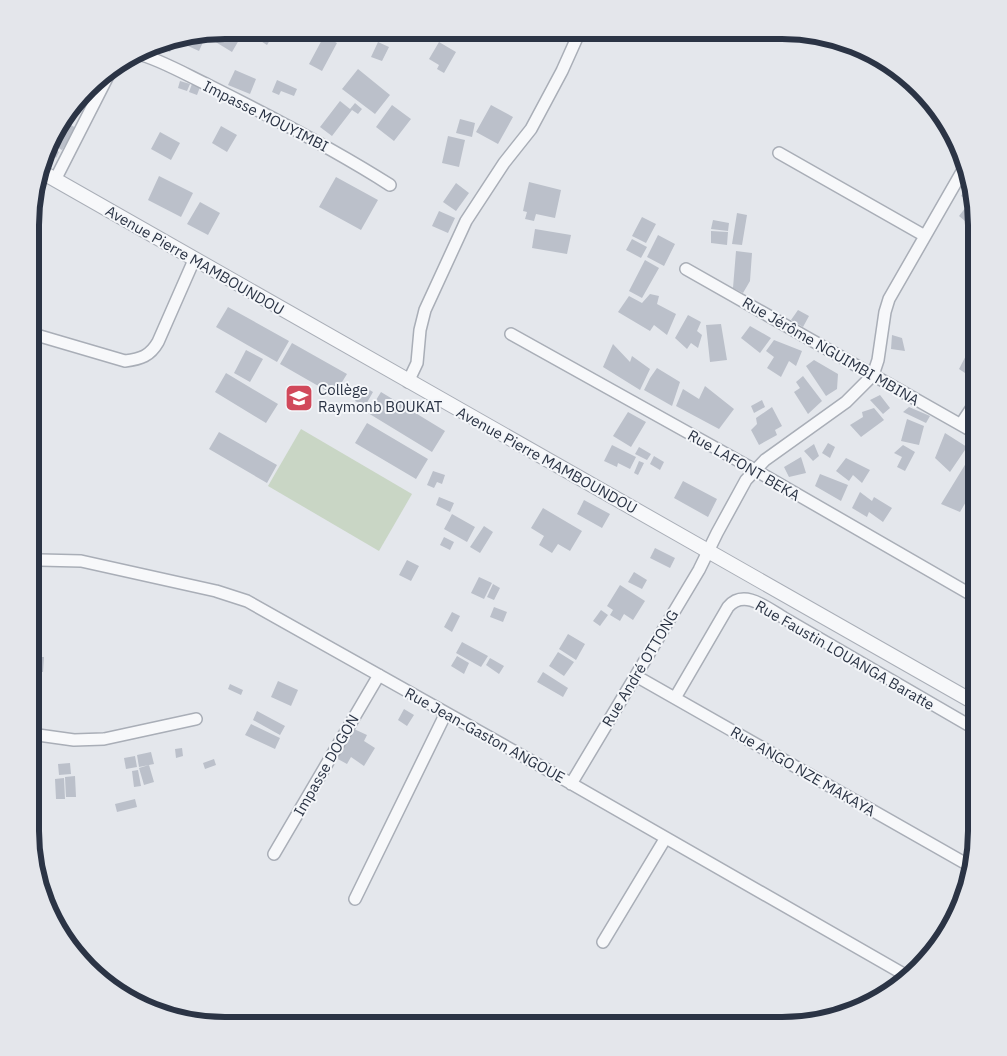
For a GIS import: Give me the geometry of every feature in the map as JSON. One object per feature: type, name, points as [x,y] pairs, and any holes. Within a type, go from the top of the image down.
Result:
[{"type":"street","points":[[408,382],[417,364],[420,330],[425,310],[466,221],[504,163],[535,121],[562,71],[576,39]]},
{"type":"street","name":"Impasse MOUYIMBI","points":[[145,57],[238,100],[343,155],[390,184]]},
{"type":"street","points":[[55,180],[104,83]]},
{"type":"street","points":[[780,153],[925,236]]},
{"type":"street","points":[[873,375],[878,360],[885,312],[889,299],[961,174]]},
{"type":"street","name":"Avenue Pierre MAMBOUNDOU","points":[[46,175],[968,699]]},
{"type":"street","points":[[39,336],[125,361],[141,359],[153,351],[158,342],[194,260]]},
{"type":"street","name":"Rue Jérôme NGUIMBI MBINA","points":[[686,269],[968,428]]},
{"type":"street","name":"Rue LAFONT BEKA","points":[[511,334],[755,470],[968,593]]},
{"type":"street","name":"Rue André OTTONG","points":[[571,784],[708,552],[746,480],[765,460],[846,402],[873,375]]},
{"type":"street","points":[[961,424],[968,414]]},
{"type":"street","name":"Rue Jean-Gaston ANGOUE","points":[[40,560],[88,562],[216,591],[247,601],[902,973]]},
{"type":"street","name":"Rue Faustin LOUANGA Baratte","points":[[675,698],[728,607],[734,600],[743,598],[756,602],[968,725]]},
{"type":"street","name":"Impasse DOGON","points":[[274,854],[379,676]]},
{"type":"street","name":"Rue ANGO NZE MAKAYA","points":[[636,676],[966,864]]},
{"type":"street","points":[[355,899],[446,713]]},
{"type":"street","points":[[39,735],[74,740],[104,738],[196,719]]},
{"type":"street","points":[[603,942],[665,838]]},
{"type":"green space","points":[[301,429],[412,494],[379,551],[268,486]]},
{"type":"building","points":[[215,39],[239,40],[232,52],[214,41]]},
{"type":"building","points":[[258,39],[271,39],[267,45]]},
{"type":"building","points":[[322,39],[330,39],[337,43],[322,71],[309,64]]},
{"type":"building","points":[[204,40],[199,51],[188,46],[190,42]]},
{"type":"building","points":[[378,42],[389,47],[382,61],[371,57]]},
{"type":"building","points":[[439,42],[456,52],[444,73],[437,69],[439,65],[429,59]]},
{"type":"building","points":[[172,47],[170,52],[164,49]]},
{"type":"building","points":[[358,69],[390,95],[375,114],[342,89]]},
{"type":"building","points":[[235,70],[256,79],[250,94],[228,85]]},
{"type":"building","points":[[277,80],[297,89],[294,96],[281,91],[279,95],[272,92]]},
{"type":"building","points":[[180,81],[190,84],[187,91],[178,88]]},
{"type":"building","points":[[192,84],[200,87],[197,95],[189,92]]},
{"type":"building","points":[[340,101],[350,109],[355,103],[362,109],[358,114],[352,110],[332,136],[320,127]]},
{"type":"building","points":[[392,105],[411,119],[394,141],[376,127]]},
{"type":"building","points":[[491,105],[513,117],[498,144],[476,132]]},
{"type":"building","points":[[460,119],[475,123],[472,137],[456,133]]},
{"type":"building","points":[[69,124],[76,128],[62,150],[56,147]]},
{"type":"building","points":[[221,126],[237,135],[227,152],[212,143]]},
{"type":"building","points":[[160,132],[180,143],[171,160],[151,149]]},
{"type":"building","points":[[448,136],[465,140],[459,167],[442,163]]},
{"type":"building","points":[[55,150],[59,152],[56,158],[52,156]]},
{"type":"building","points":[[159,176],[193,193],[181,217],[148,200]]},
{"type":"building","points":[[336,177],[378,200],[361,230],[319,207]]},
{"type":"building","points":[[529,182],[561,190],[555,218],[536,214],[534,221],[525,219],[527,212],[523,211]]},
{"type":"building","points":[[456,183],[469,193],[456,211],[443,202]]},
{"type":"building","points":[[965,190],[967,200],[961,196]]},
{"type":"building","points":[[200,202],[220,213],[208,235],[187,224]]},
{"type":"building","points":[[966,207],[968,207],[968,224],[959,216]]},
{"type":"building","points":[[439,211],[455,218],[448,233],[432,226]]},
{"type":"building","points":[[737,213],[747,215],[742,245],[732,244]]},
{"type":"building","points":[[642,217],[656,224],[646,243],[632,236]]},
{"type":"building","points":[[713,220],[729,223],[728,231],[711,229]]},
{"type":"building","points":[[535,229],[571,235],[567,254],[532,248]]},
{"type":"building","points":[[711,231],[728,232],[727,245],[711,243]]},
{"type":"building","points":[[658,235],[675,244],[664,266],[647,257]]},
{"type":"building","points":[[632,239],[647,247],[641,258],[626,250]]},
{"type":"building","points":[[736,251],[752,253],[750,281],[743,293],[733,288]]},
{"type":"building","points":[[645,260],[659,268],[642,298],[629,291]]},
{"type":"building","points":[[650,294],[659,296],[657,304],[676,314],[667,335],[654,325],[650,331],[618,312],[629,296],[642,303]]},
{"type":"building","points":[[228,307],[289,341],[277,362],[216,327]]},
{"type":"building","points":[[798,310],[809,316],[803,327],[791,320]]},
{"type":"building","points":[[688,315],[701,322],[697,331],[702,335],[698,348],[691,343],[687,349],[675,338]]},
{"type":"building","points":[[721,324],[727,360],[710,362],[706,325]]},
{"type":"building","points":[[750,326],[771,338],[760,353],[741,338]]},
{"type":"building","points":[[892,335],[902,338],[905,351],[891,349]]},
{"type":"building","points":[[774,340],[802,351],[796,366],[789,361],[781,377],[767,368],[774,357],[766,351]]},
{"type":"building","points":[[292,343],[347,374],[334,395],[280,364]]},
{"type":"building","points":[[613,344],[630,362],[632,356],[650,369],[640,390],[603,367]]},
{"type":"building","points":[[246,350],[263,359],[250,382],[234,373]]},
{"type":"building","points":[[968,352],[968,375],[959,369]]},
{"type":"building","points":[[814,360],[838,374],[837,389],[826,396],[806,366]]},
{"type":"building","points":[[657,368],[680,382],[672,406],[644,390]]},
{"type":"building","points":[[226,373],[278,404],[266,423],[215,392]]},
{"type":"building","points":[[803,376],[822,401],[808,414],[794,392],[800,388],[796,382]]},
{"type":"building","points":[[363,386],[373,392],[365,406],[355,401]]},
{"type":"building","points":[[705,386],[734,409],[719,429],[676,406],[683,389],[699,399]]},
{"type":"building","points":[[381,392],[445,431],[432,452],[368,413]]},
{"type":"building","points":[[880,395],[890,408],[883,414],[870,400]]},
{"type":"building","points":[[762,400],[765,407],[754,413],[751,406]]},
{"type":"building","points":[[772,407],[782,426],[775,430],[777,435],[759,445],[751,430],[757,424],[756,418]]},
{"type":"building","points":[[909,407],[930,416],[926,423],[903,412]]},
{"type":"building","points":[[874,408],[884,420],[861,437],[850,425],[863,417],[862,412]]},
{"type":"building","points":[[628,412],[646,422],[631,447],[613,436]]},
{"type":"building","points":[[907,419],[924,426],[919,445],[901,441]]},
{"type":"building","points":[[367,423],[428,459],[416,479],[355,443]]},
{"type":"building","points":[[219,432],[277,465],[267,483],[209,449]]},
{"type":"building","points":[[945,433],[967,447],[950,472],[935,458]]},
{"type":"building","points":[[828,443],[835,447],[830,458],[822,453]]},
{"type":"building","points":[[814,444],[819,456],[813,461],[804,451]]},
{"type":"building","points":[[612,445],[636,457],[630,469],[618,463],[617,467],[604,461]]},
{"type":"building","points":[[903,445],[915,452],[905,471],[897,467],[902,457],[894,453]]},
{"type":"building","points":[[639,447],[651,454],[647,460],[635,454]]},
{"type":"building","points":[[654,456],[664,462],[660,470],[650,464]]},
{"type":"building","points":[[801,457],[806,473],[789,477],[784,467]]},
{"type":"building","points":[[846,458],[870,470],[862,483],[853,475],[849,481],[836,471]]},
{"type":"building","points":[[968,460],[968,498],[960,512],[941,504]]},
{"type":"building","points":[[639,461],[644,463],[638,475],[634,473]]},
{"type":"building","points":[[433,471],[445,475],[442,484],[437,482],[434,488],[427,485]]},
{"type":"building","points":[[820,474],[848,485],[841,501],[815,486]]},
{"type":"building","points":[[683,481],[717,499],[708,517],[674,498]]},
{"type":"building","points":[[860,492],[872,501],[874,497],[892,508],[883,522],[869,512],[867,517],[852,508]]},
{"type":"building","points":[[439,497],[454,503],[450,512],[436,505]]},
{"type":"building","points":[[584,500],[610,514],[602,528],[577,514]]},
{"type":"building","points":[[543,508],[582,531],[570,551],[558,544],[552,553],[539,545],[544,536],[531,528]]},
{"type":"building","points":[[452,514],[475,527],[467,542],[444,529]]},
{"type":"building","points":[[484,526],[493,532],[480,553],[470,547]]},
{"type":"building","points":[[444,537],[454,542],[450,550],[440,545]]},
{"type":"building","points":[[655,548],[675,558],[670,568],[650,558]]},
{"type":"building","points":[[407,560],[419,566],[411,581],[399,575]]},
{"type":"building","points":[[634,572],[647,580],[642,589],[628,582]]},
{"type":"building","points":[[479,577],[492,583],[484,599],[471,593]]},
{"type":"building","points":[[493,584],[500,588],[494,600],[487,597]]},
{"type":"building","points":[[620,585],[645,601],[633,620],[624,614],[620,621],[610,615],[613,610],[607,606]]},
{"type":"building","points":[[494,607],[507,612],[503,622],[490,617]]},
{"type":"building","points":[[601,610],[608,615],[600,626],[593,621]]},
{"type":"building","points":[[452,612],[460,616],[452,632],[444,627]]},
{"type":"building","points":[[568,634],[585,644],[576,660],[559,649]]},
{"type":"building","points":[[462,642],[488,656],[481,667],[456,653]]},
{"type":"building","points":[[558,652],[574,662],[564,676],[549,666]]},
{"type":"building","points":[[457,656],[469,663],[464,674],[451,666]]},
{"type":"building","points":[[39,657],[44,657],[43,672],[39,672]]},
{"type":"building","points":[[490,658],[504,666],[499,674],[486,665]]},
{"type":"building","points":[[543,672],[568,688],[563,697],[537,682]]},
{"type":"building","points":[[278,681],[298,690],[291,706],[271,697]]},
{"type":"building","points":[[230,684],[243,690],[241,695],[228,689]]},
{"type":"building","points":[[404,709],[414,715],[407,726],[398,720]]},
{"type":"building","points":[[257,711],[285,726],[280,735],[253,720]]},
{"type":"building","points":[[251,724],[280,738],[275,749],[245,735]]},
{"type":"building","points":[[354,729],[367,735],[364,741],[375,748],[364,766],[351,757],[347,764],[336,758]]},
{"type":"building","points":[[182,748],[183,756],[176,758],[175,749]]},
{"type":"building","points":[[151,752],[154,764],[139,767],[137,755]]},
{"type":"building","points":[[135,756],[137,767],[126,769],[124,758]]},
{"type":"building","points":[[214,759],[216,765],[205,769],[203,763]]},
{"type":"building","points":[[70,763],[71,774],[59,775],[58,764]]},
{"type":"building","points":[[149,765],[154,782],[144,785],[139,768]]},
{"type":"building","points":[[138,770],[141,786],[134,787],[132,771]]},
{"type":"building","points":[[75,776],[76,797],[66,797],[65,777]]},
{"type":"building","points":[[64,778],[65,799],[56,799],[55,779]]},
{"type":"building","points":[[135,799],[137,807],[117,812],[115,804]]},
{"type":"place","name":"Collège Raymonb BOUKAT","points":[[299,398]]}]
